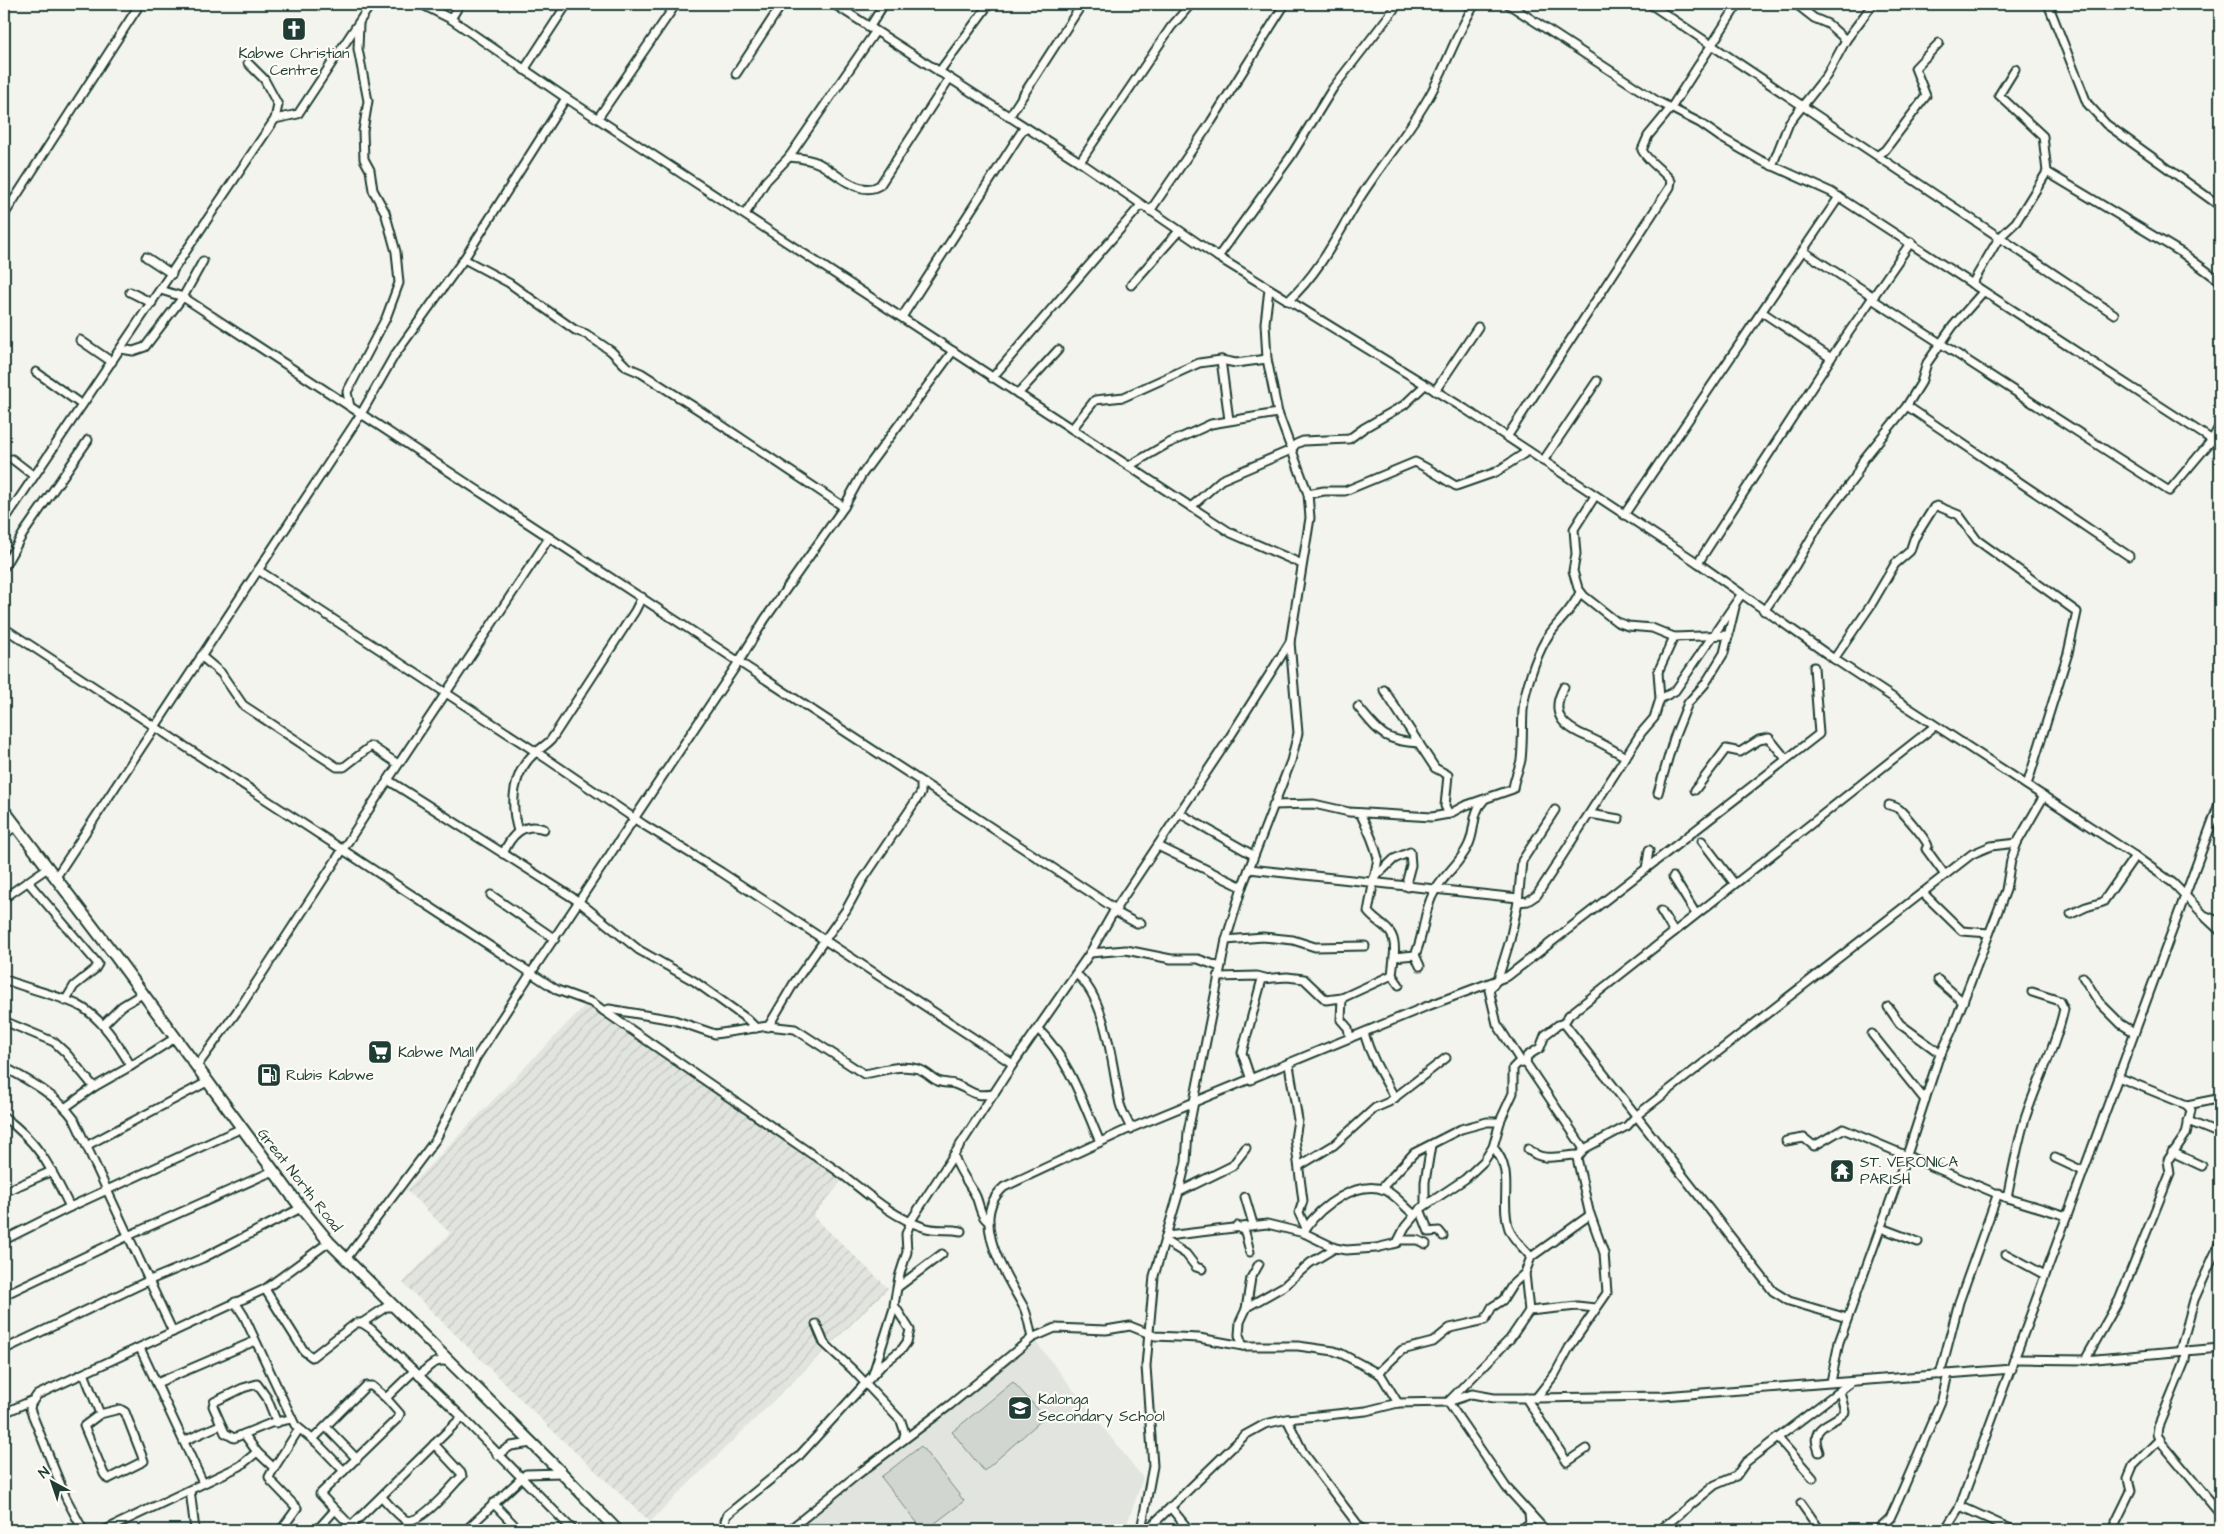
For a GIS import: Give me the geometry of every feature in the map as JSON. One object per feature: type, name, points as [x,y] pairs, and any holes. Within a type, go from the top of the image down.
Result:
[{"type":"highway","name":"Great North Road","points":[[4,810],[197,1066],[273,1171],[329,1242],[617,1530]]},
{"type":"street","points":[[4,215],[140,4]]},
{"type":"street","points":[[275,119],[298,114],[371,4]]},
{"type":"street","points":[[420,4],[451,19],[566,98],[1191,507],[1242,539],[1302,564]]},
{"type":"street","points":[[451,19],[460,4]]},
{"type":"street","points":[[524,70],[566,4]]},
{"type":"street","points":[[598,118],[676,4]]},
{"type":"street","points":[[736,74],[782,4]]},
{"type":"street","points":[[834,4],[1024,128],[1080,162],[1218,257],[1507,436],[1698,563],[1834,659],[2135,856],[2173,883],[2185,898],[2220,931]]},
{"type":"street","points":[[745,214],[766,181],[789,157],[872,30],[884,4]]},
{"type":"street","points":[[939,72],[988,4]]},
{"type":"street","points":[[1009,117],[1082,4]]},
{"type":"street","points":[[1080,162],[1190,4]]},
{"type":"street","points":[[1150,211],[1211,122],[1285,4]]},
{"type":"street","points":[[1218,257],[1291,156],[1333,88],[1398,4]]},
{"type":"street","points":[[1288,301],[1305,285],[1319,265],[1375,174],[1431,94],[1462,25],[1475,4]]},
{"type":"street","points":[[1508,4],[1671,108],[1772,166],[1839,197],[1911,242],[1983,292],[2220,445]]},
{"type":"street","points":[[1650,4],[1878,155],[1999,238],[2003,238],[2114,314]]},
{"type":"street","points":[[1507,436],[1670,187],[1671,181],[1646,158],[1642,150],[1648,136],[1671,108],[1738,4]]},
{"type":"street","points":[[1796,4],[1814,18],[1828,24],[1846,40]]},
{"type":"street","points":[[1772,166],[1789,123],[1827,75],[1846,40],[1873,4]]},
{"type":"street","points":[[2048,4],[2087,103],[2106,124],[2220,206]]},
{"type":"street","points":[[350,407],[347,392],[386,318],[399,283],[396,252],[386,212],[373,190],[370,170],[364,159],[363,131],[368,101],[358,49],[359,23]]},
{"type":"street","points":[[1878,155],[1885,150],[1926,96],[1915,68],[1939,43]]},
{"type":"street","points":[[4,521],[275,119],[278,105],[264,79],[248,63]]},
{"type":"street","points":[[1972,284],[1999,238],[2021,215],[2047,172],[2043,136],[2000,95],[2015,69]]},
{"type":"street","points":[[789,157],[808,159],[819,164],[840,179],[861,187],[876,188],[880,185],[949,79]]},
{"type":"street","points":[[56,877],[361,414],[394,356],[464,259],[566,98]]},
{"type":"street","points":[[902,317],[1024,128]]},
{"type":"street","points":[[2047,172],[2182,253],[2220,281]]},
{"type":"street","points":[[1624,515],[1839,197]]},
{"type":"street","points":[[992,378],[1141,205]]},
{"type":"street","points":[[1131,285],[1179,231]]},
{"type":"street","points":[[1698,563],[1831,358],[1911,242]]},
{"type":"street","points":[[1802,251],[2169,491],[2212,440],[2220,425]]},
{"type":"street","points":[[146,257],[172,274]]},
{"type":"street","points":[[464,259],[509,283],[575,330],[586,334],[611,352],[627,367],[634,368],[844,506]]},
{"type":"street","points":[[121,350],[133,351],[145,347],[183,297],[203,261]]},
{"type":"street","points":[[1141,1530],[1153,1466],[1147,1400],[1149,1333],[1154,1276],[1186,1162],[1193,1103],[1226,940],[1253,855],[1291,761],[1298,734],[1290,642],[1310,518],[1308,494],[1278,413],[1267,359],[1265,323],[1269,289]]},
{"type":"street","points":[[161,290],[183,297],[642,597],[925,787],[1136,924],[1141,923]]},
{"type":"street","points":[[130,292],[152,303]]},
{"type":"street","points":[[1764,611],[1795,566],[1820,523],[1855,477],[1862,460],[1907,406],[1921,383],[1927,363],[1953,326],[1983,292]]},
{"type":"street","points":[[1762,312],[1831,358]]},
{"type":"street","points":[[1435,391],[1478,327]]},
{"type":"street","points":[[80,340],[112,362]]},
{"type":"street","points":[[1018,394],[1058,350]]},
{"type":"street","points":[[346,1260],[436,1139],[476,1058],[531,972],[555,939],[633,818],[738,663],[765,619],[844,506],[861,476],[875,460],[908,409],[953,351]]},
{"type":"street","points":[[1072,430],[1093,400],[1124,397],[1191,366],[1221,360],[1236,363],[1267,359]]},
{"type":"street","points":[[1221,360],[1229,420]]},
{"type":"street","points":[[36,372],[82,405]]},
{"type":"street","points":[[1543,461],[1597,381]]},
{"type":"street","points":[[1191,507],[1222,480],[1292,450],[1296,444],[1311,439],[1324,441],[1349,439],[1364,428],[1397,410],[1425,385]]},
{"type":"street","points":[[1907,406],[2128,556]]},
{"type":"street","points":[[1129,466],[1167,444],[1212,424],[1278,413]]},
{"type":"street","points":[[4,567],[23,534],[88,440]]},
{"type":"street","points":[[1308,494],[1324,491],[1345,491],[1415,462],[1430,472],[1442,476],[1456,486],[1496,472],[1528,451]]},
{"type":"street","points":[[12,459],[34,476]]},
{"type":"street","points":[[1595,496],[1574,529],[1576,554],[1573,571],[1580,592],[1617,622],[1628,626],[1652,628],[1674,637],[1729,634]]},
{"type":"street","points":[[1834,659],[1871,606],[1895,564],[1910,551],[1914,539],[1934,507],[1937,506],[1955,512],[1977,540],[2077,612],[2068,653],[2027,785]]},
{"type":"street","points":[[197,1066],[241,1006],[398,764],[549,538]]},
{"type":"street","points":[[258,570],[536,752],[633,818],[721,872],[1012,1064]]},
{"type":"street","points":[[1273,805],[1314,804],[1360,813],[1432,817],[1449,814],[1513,789],[1522,746],[1523,708],[1535,664],[1550,633],[1570,609],[1580,592]]},
{"type":"street","points":[[1660,699],[1675,691],[1741,595]]},
{"type":"street","points":[[518,831],[513,813],[516,781],[520,771],[536,752],[551,740],[636,611],[642,597]]},
{"type":"street","points":[[1658,793],[1674,738],[1688,704],[1709,678],[1724,653],[1735,604]]},
{"type":"street","points":[[4,628],[558,990],[593,1003],[813,1155],[832,1165],[858,1189],[888,1211],[938,1232],[952,1229],[961,1231]]},
{"type":"street","points":[[1249,869],[1372,881],[1528,901],[1537,895],[1561,854],[1590,814],[1640,733],[1654,718],[1660,699],[1658,672],[1674,637]]},
{"type":"street","points":[[871,1378],[894,1308],[897,1287],[907,1252],[906,1234],[912,1221],[1012,1064],[1090,953],[1115,910],[1290,642]]},
{"type":"street","points":[[201,656],[221,673],[243,705],[337,767],[344,767],[371,746],[398,764]]},
{"type":"street","points":[[1032,1338],[1023,1305],[996,1256],[990,1222],[992,1201],[1004,1187],[1100,1142],[1517,970],[1820,731],[1814,667]]},
{"type":"street","points":[[1564,688],[1557,706],[1557,711],[1563,722],[1578,734],[1626,757]]},
{"type":"street","points":[[1384,690],[1435,768],[1448,775],[1445,806],[1449,814]]},
{"type":"street","points":[[1358,707],[1386,737],[1405,743],[1419,743]]},
{"type":"street","points":[[1564,1024],[1569,1015],[1935,726]]},
{"type":"street","points":[[1695,790],[1726,749],[1740,752],[1759,740],[1769,738],[1786,759]]},
{"type":"street","points":[[388,780],[444,813],[503,854],[578,901],[640,950],[694,981],[747,1019],[756,1028]]},
{"type":"street","points":[[768,1026],[824,940],[846,910],[862,881],[925,787]]},
{"type":"street","points":[[1832,1382],[1836,1353],[1847,1318],[1907,1155],[1941,1054],[2006,890],[2011,860],[2017,844],[2044,796]]},
{"type":"street","points":[[1420,966],[1415,954],[1420,944],[1426,913],[1435,890],[1461,860],[1469,844],[1478,806],[1484,800]]},
{"type":"street","points":[[1945,1530],[1960,1506],[2012,1370],[2014,1359],[2220,801]]},
{"type":"street","points":[[1889,804],[1901,810],[1914,828],[1926,838],[1928,846],[1926,849],[1945,875]]},
{"type":"street","points":[[1555,810],[1522,861],[1518,900],[1510,940],[1498,979],[1489,990],[1496,1022],[1584,1149]]},
{"type":"street","points":[[1179,813],[1253,855]]},
{"type":"street","points":[[1360,813],[1375,843],[1374,852],[1378,858],[1372,881],[1368,912],[1374,919],[1387,927],[1396,947],[1392,975],[1399,985]]},
{"type":"street","points":[[1590,814],[1620,819]]},
{"type":"street","points":[[4,834],[17,825]]},
{"type":"street","points":[[503,854],[511,838],[518,831],[529,827],[544,829]]},
{"type":"street","points":[[1702,841],[1734,883]]},
{"type":"street","points":[[1528,1150],[1535,1156],[1548,1156],[1556,1159],[1578,1155],[1584,1149],[1627,1126],[1637,1115],[1972,854],[1991,846],[2017,844]]},
{"type":"street","points":[[1158,846],[1242,887]]},
{"type":"street","points":[[1646,870],[1649,850]]},
{"type":"street","points":[[1372,881],[1394,859],[1410,852],[1411,865],[1406,880],[1408,887]]},
{"type":"street","points":[[2071,914],[2103,902],[2135,856]]},
{"type":"street","points":[[4,898],[48,867]]},
{"type":"street","points":[[1673,877],[1696,914]]},
{"type":"street","points":[[28,882],[98,964],[95,969],[74,986],[65,1001]]},
{"type":"street","points":[[1923,893],[1962,931],[1989,933]]},
{"type":"street","points":[[491,894],[555,939]]},
{"type":"street","points":[[1661,911],[1674,932]]},
{"type":"street","points":[[2204,915],[2220,922]]},
{"type":"street","points":[[1226,940],[1263,937],[1293,940],[1315,947],[1366,946]]},
{"type":"street","points":[[1090,953],[1126,950],[1170,958],[1198,959],[1220,967]]},
{"type":"street","points":[[1394,957],[1415,954]]},
{"type":"street","points":[[1076,974],[1085,982],[1112,1052],[1120,1105],[1131,1129]]},
{"type":"street","points":[[1218,977],[1257,976],[1304,979],[1326,1000],[1342,998],[1392,975]]},
{"type":"street","points":[[2083,977],[2099,1002],[2121,1024],[2134,1032]]},
{"type":"street","points":[[1251,1080],[1242,1053],[1261,981],[1265,978]]},
{"type":"street","points":[[4,979],[77,1005],[103,1025],[131,1066]]},
{"type":"street","points":[[1938,980],[1963,1002]]},
{"type":"street","points":[[2006,1198],[2025,1122],[2055,1045],[2064,1009],[2060,1001],[2032,992]]},
{"type":"street","points":[[103,1025],[122,1006],[142,994]]},
{"type":"street","points":[[1342,998],[1341,1020],[1348,1028],[1350,1038]]},
{"type":"street","points":[[1888,1007],[1900,1024],[1941,1054]]},
{"type":"street","points":[[604,1011],[612,1010],[674,1020],[715,1034],[768,1026],[798,1030],[864,1074],[881,1069],[912,1068],[929,1074],[938,1081],[959,1085],[969,1093],[994,1094]]},
{"type":"street","points":[[4,1021],[54,1042],[70,1057],[94,1087]]},
{"type":"street","points":[[1524,1063],[1527,1056],[1540,1048],[1545,1034],[1558,1025],[1564,1024]]},
{"type":"street","points":[[1564,1024],[1773,1291],[1789,1301],[1847,1318]]},
{"type":"street","points":[[1038,1029],[1051,1043],[1069,1071],[1100,1142]]},
{"type":"street","points":[[1364,1032],[1375,1066],[1382,1073],[1395,1098]]},
{"type":"street","points":[[1872,1034],[1925,1100]]},
{"type":"street","points":[[66,1107],[94,1087],[175,1038]]},
{"type":"street","points":[[1299,1166],[1334,1145],[1375,1108],[1395,1098],[1446,1058]]},
{"type":"street","points":[[1166,1238],[1237,1226],[1267,1224],[1305,1230],[1335,1248],[1346,1250],[1376,1248],[1397,1243],[1420,1210],[1473,1172],[1484,1161],[1493,1147],[1500,1122],[1512,1093],[1512,1072],[1516,1064],[1524,1063]]},
{"type":"street","points":[[1289,1065],[1298,1113],[1296,1139],[1303,1200],[1299,1213],[1305,1230]]},
{"type":"street","points":[[4,1066],[22,1076],[66,1107],[88,1145],[173,1332]]},
{"type":"street","points":[[2085,1360],[2119,1300],[2170,1174],[2168,1160],[2186,1134],[2191,1110],[2186,1105],[2118,1077]]},
{"type":"street","points":[[88,1145],[208,1081]]},
{"type":"street","points":[[2186,1105],[2217,1099]]},
{"type":"street","points":[[4,1117],[34,1142],[45,1156],[70,1207]]},
{"type":"street","points":[[2188,1121],[2220,1134]]},
{"type":"street","points":[[1381,1189],[1414,1152],[1447,1135],[1473,1125],[1500,1122]]},
{"type":"street","points":[[1627,1126],[1644,1124]]},
{"type":"street","points":[[4,1240],[70,1207],[242,1128]]},
{"type":"street","points":[[1786,1141],[1804,1138],[1814,1146],[1843,1129],[2006,1198],[2067,1216]]},
{"type":"street","points":[[1429,1232],[1420,1210],[1430,1145]]},
{"type":"street","points":[[1493,1147],[1506,1170],[1508,1227],[1513,1237],[1531,1257]]},
{"type":"street","points":[[1179,1192],[1232,1166],[1246,1148]]},
{"type":"street","points":[[2172,1152],[2202,1166]]},
{"type":"street","points":[[1536,1398],[1555,1374],[1595,1308],[1606,1296],[1607,1270],[1599,1236],[1590,1215],[1578,1169],[1578,1155]]},
{"type":"street","points":[[954,1156],[968,1185],[972,1189],[983,1216],[990,1222]]},
{"type":"street","points":[[2055,1158],[2083,1171]]},
{"type":"street","points":[[4,1192],[52,1171]]},
{"type":"street","points":[[4,1295],[130,1235],[273,1171]]},
{"type":"street","points":[[1305,1230],[1316,1214],[1345,1196],[1361,1190],[1381,1189],[1420,1210]]},
{"type":"street","points":[[1940,1375],[1958,1302],[1998,1194]]},
{"type":"street","points":[[1245,1196],[1253,1224]]},
{"type":"street","points":[[4,1347],[150,1280],[203,1258],[301,1208]]},
{"type":"street","points":[[1448,1402],[1510,1339],[1529,1311],[1526,1273],[1531,1257],[1590,1215]]},
{"type":"street","points":[[1237,1226],[1245,1232],[1250,1252]]},
{"type":"street","points":[[1881,1228],[1918,1242]]},
{"type":"street","points":[[1429,1232],[1439,1231],[1442,1236]]},
{"type":"street","points":[[1399,1240],[1423,1242],[1429,1232]]},
{"type":"street","points":[[1166,1238],[1182,1251],[1196,1268],[1202,1269]]},
{"type":"street","points":[[4,1413],[84,1373],[265,1289],[329,1242]]},
{"type":"street","points":[[2220,1242],[2194,1300],[2183,1351],[2185,1361],[2158,1427],[2157,1434],[2220,1513]]},
{"type":"street","points":[[1246,1309],[1284,1286],[1310,1263],[1335,1248]]},
{"type":"street","points":[[897,1287],[942,1254]]},
{"type":"street","points":[[2006,1254],[2045,1275]]},
{"type":"street","points":[[1243,1346],[1239,1334],[1240,1322],[1246,1309],[1251,1278],[1258,1264]]},
{"type":"street","points":[[1378,1374],[1402,1350],[1433,1342],[1450,1328],[1485,1320],[1490,1308],[1503,1300],[1513,1284],[1526,1273]]},
{"type":"street","points":[[265,1289],[304,1351],[312,1357],[349,1327],[356,1323],[362,1323],[386,1308],[394,1308]]},
{"type":"street","points":[[235,1302],[291,1419],[344,1471]]},
{"type":"street","points":[[1529,1311],[1577,1306],[1595,1308]]},
{"type":"street","points":[[729,1530],[725,1521],[727,1516],[798,1457],[865,1384],[907,1342],[910,1330],[894,1308]]},
{"type":"street","points":[[362,1323],[462,1417],[497,1455],[573,1530]]},
{"type":"street","points":[[816,1324],[824,1343],[831,1347],[901,1421],[904,1429],[903,1440]]},
{"type":"street","points":[[789,1530],[950,1405],[1032,1338],[1055,1328],[1106,1330],[1130,1326],[1162,1337],[1199,1338],[1243,1346],[1298,1346],[1334,1352],[1342,1354],[1378,1374],[1398,1402]]},
{"type":"street","points":[[157,1384],[255,1341]]},
{"type":"street","points":[[140,1348],[203,1483]]},
{"type":"street","points":[[2014,1359],[2085,1360],[2220,1348]]},
{"type":"street","points":[[386,1398],[416,1373],[432,1363],[443,1360],[449,1362]]},
{"type":"street","points":[[1147,1530],[1245,1434],[1265,1424],[1287,1419],[1351,1414],[1398,1402],[1448,1402],[1472,1394],[1494,1398],[1663,1396],[2012,1370]]},
{"type":"street","points":[[84,1373],[100,1414]]},
{"type":"street","points":[[1877,1530],[1890,1518],[1898,1503],[1942,1399],[1948,1374]]},
{"type":"street","points":[[1660,1530],[1715,1485],[1736,1476],[1746,1462],[1851,1382]]},
{"type":"street","points":[[276,1422],[267,1398],[257,1384],[243,1388],[214,1402],[214,1410],[220,1425],[229,1437],[234,1438],[276,1422],[291,1419]]},
{"type":"street","points":[[313,1439],[366,1386],[372,1386],[400,1414],[320,1494],[353,1528],[462,1417]]},
{"type":"street","points":[[1819,1452],[1816,1443],[1817,1434],[1826,1424],[1845,1412],[1840,1391]]},
{"type":"street","points":[[1526,1398],[1568,1462],[1586,1448]]},
{"type":"street","points":[[33,1400],[30,1409],[66,1498],[83,1530]]},
{"type":"street","points":[[1448,1402],[1506,1487],[1545,1530]]},
{"type":"street","points":[[120,1409],[125,1412],[144,1461],[108,1479],[84,1430],[86,1423],[100,1414],[120,1409]]},
{"type":"street","points":[[1287,1419],[1303,1452],[1362,1530]]},
{"type":"street","points":[[184,1441],[220,1425]]},
{"type":"street","points":[[326,1427],[357,1459]]},
{"type":"street","points":[[282,1530],[297,1508],[271,1481],[270,1477],[300,1429]]},
{"type":"street","points":[[244,1434],[257,1452],[274,1468]]},
{"type":"street","points":[[1778,1438],[1813,1478]]},
{"type":"street","points":[[2112,1530],[2132,1491],[2128,1478],[2133,1466],[2160,1439]]},
{"type":"street","points":[[497,1455],[511,1446],[532,1443]]},
{"type":"street","points":[[382,1497],[404,1519],[413,1520],[423,1515],[462,1476],[434,1444]]},
{"type":"street","points":[[105,1530],[240,1466],[257,1452]]},
{"type":"street","points":[[466,1530],[526,1474],[537,1472],[562,1473]]},
{"type":"street","points":[[190,1490],[195,1530]]},
{"type":"street","points":[[493,1503],[519,1530]]},
{"type":"street","points":[[1801,1503],[1820,1530]]},
{"type":"street","points":[[1960,1506],[2013,1530]]},
{"type":"street","points":[[1171,1508],[1189,1530]]},
{"type":"street","points":[[316,1530],[335,1510]]},
{"type":"street","points":[[1520,1530],[1530,1523],[1529,1513]]},
{"type":"shaded area","points":[[588,1002],[845,1177],[813,1216],[888,1288],[650,1522],[557,1435],[403,1283],[450,1233],[406,1190]]},
{"type":"shaded area","name":"Kalonga Secondary School","points":[[1036,1342],[1143,1478],[1125,1530],[796,1530]]},
{"type":"shaded area","points":[[1013,1382],[1045,1417],[984,1471],[952,1432]]},
{"type":"shaded area","points":[[921,1446],[964,1501],[926,1530],[923,1530],[881,1477]]},
{"type":"place","name":"Kabwe Christian Centre","points":[[294,29]]},
{"type":"place","name":"Kabwe Mall","points":[[380,1052]]},
{"type":"place","name":"Rubis Kabwe","points":[[269,1075]]},
{"type":"place","name":"ST. VERONICA PARISH","points":[[1842,1171]]},
{"type":"place","name":"Kalonga Secondary School","points":[[1020,1408]]}]
